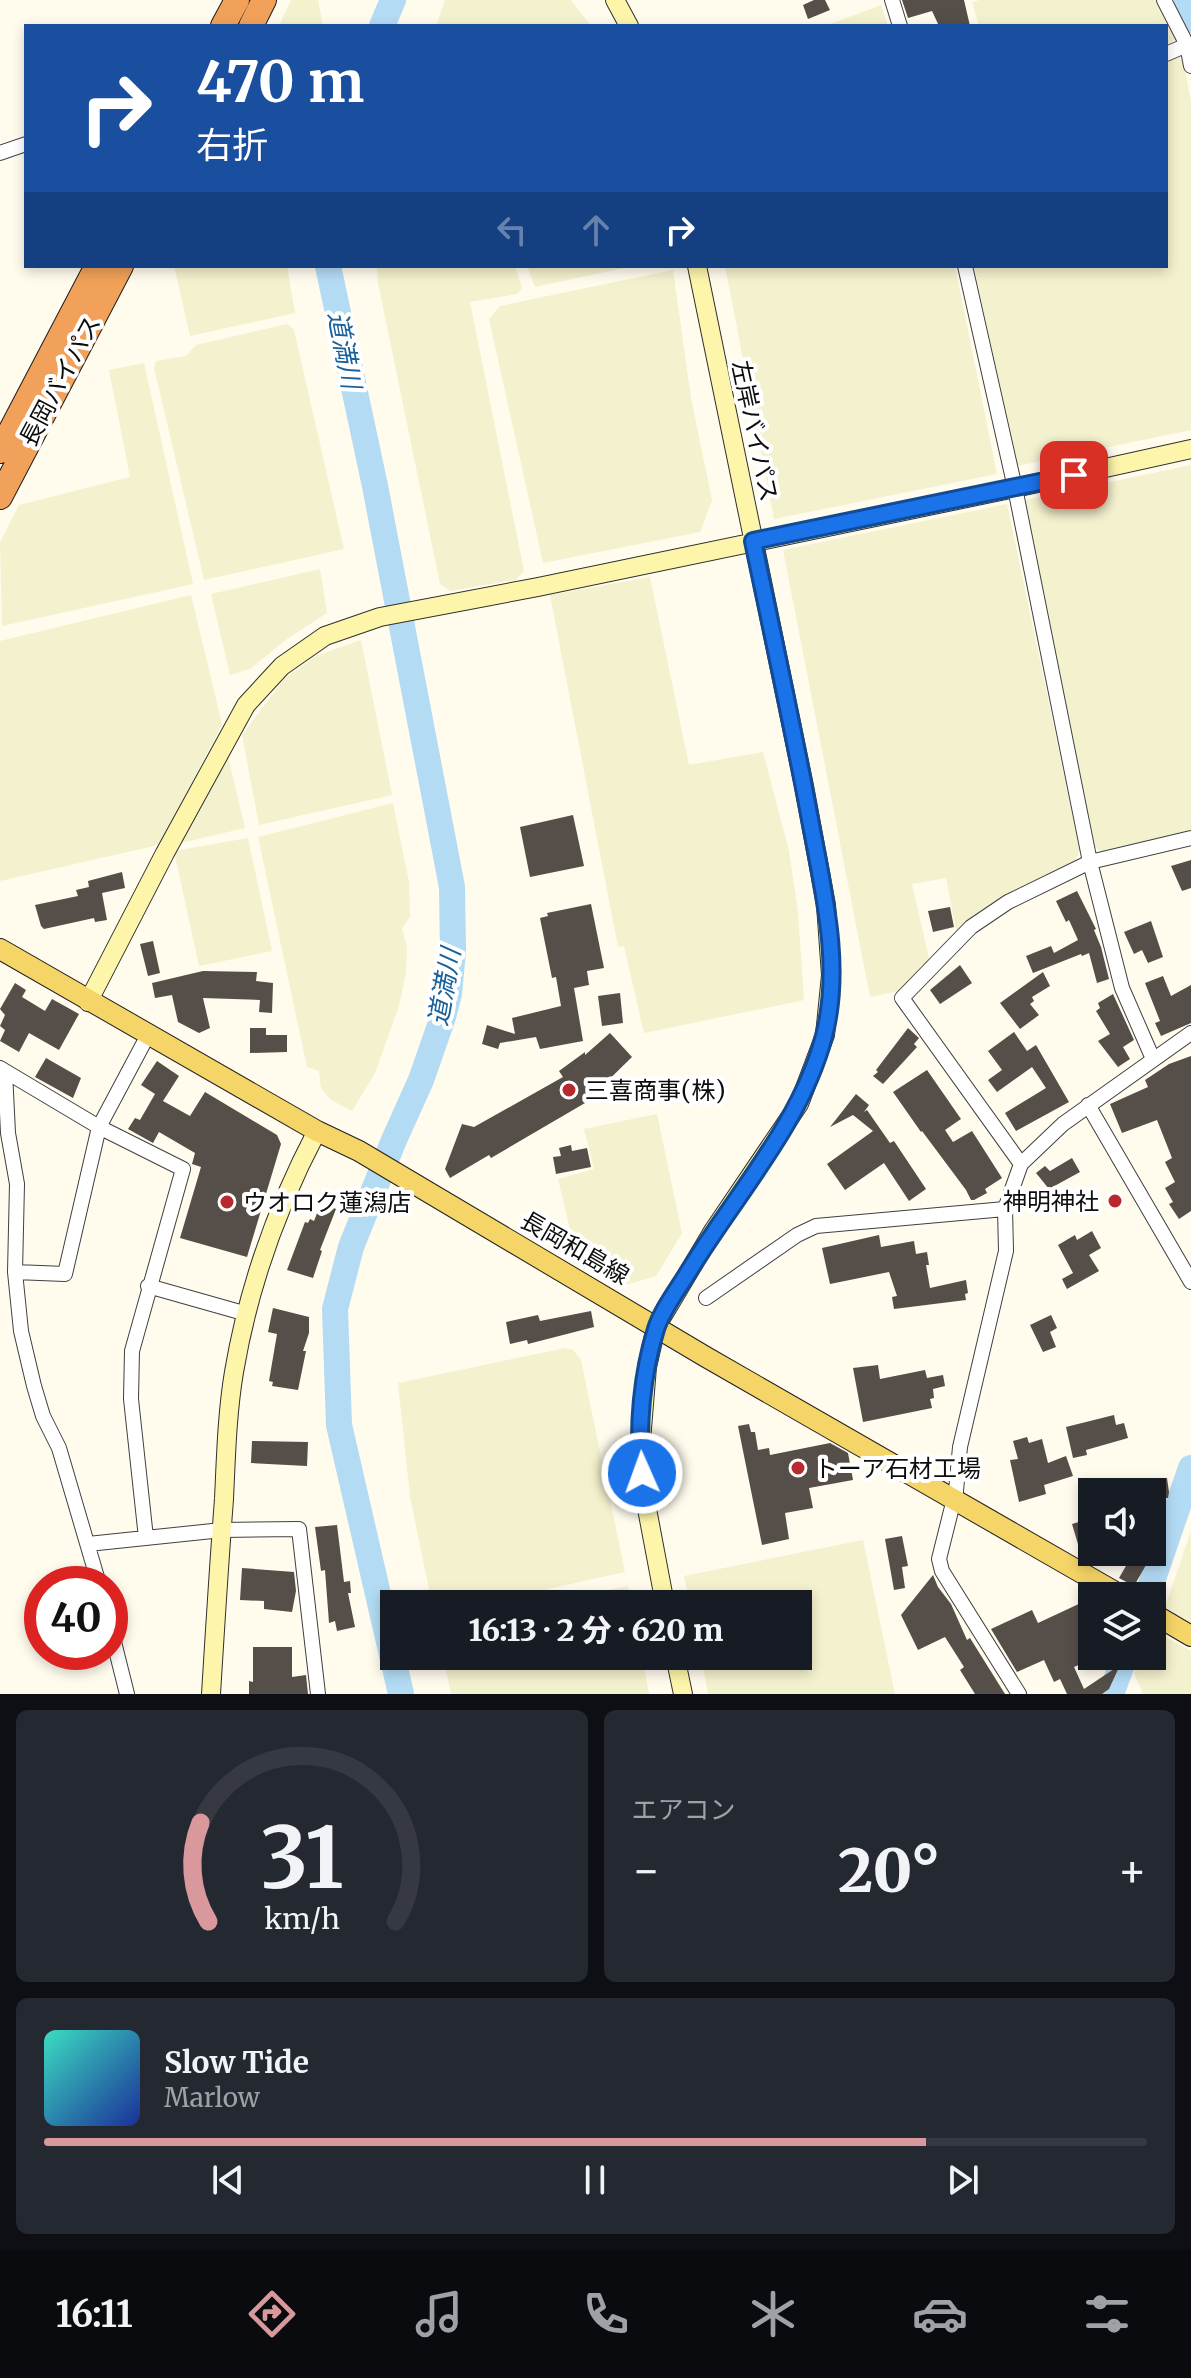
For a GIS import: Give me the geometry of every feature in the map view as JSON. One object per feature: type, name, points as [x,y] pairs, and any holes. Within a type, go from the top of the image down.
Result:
[{"type":"highway","points":[[224,24],[237,0]]},
{"type":"highway","points":[[252,24],[264,0]]},
{"type":"highway","name":"長岡バイパス","points":[[0,451],[96,268]]},
{"type":"highway","name":"長岡バイパス","points":[[0,497],[120,268]]},
{"type":"main road","name":"長岡和島線","points":[[0,949],[317,1131],[359,1151],[656,1327],[1098,1582]]},
{"type":"main road","points":[[1166,1621],[1191,1636]]},
{"type":"street","points":[[615,0],[628,24]]},
{"type":"street","points":[[892,0],[899,24]]},
{"type":"street","points":[[1164,0],[1187,45],[1191,66]]},
{"type":"street","points":[[1168,53],[1187,45]]},
{"type":"street","points":[[0,153],[24,145]]},
{"type":"street","name":"左岸バイパス","points":[[662,1590],[644,1493],[640,1453],[647,1367],[656,1327],[713,1231],[799,1104],[814,1070],[828,1013],[831,975],[826,905],[697,268]]},
{"type":"street","points":[[965,268],[1015,488],[1090,862],[1122,988],[1153,1059]]},
{"type":"street","points":[[88,1002],[246,705],[282,666],[302,650],[347,627],[423,607],[538,587],[1191,449]]},
{"type":"street","points":[[1021,1164],[902,998],[947,949],[987,914],[1090,862],[1191,838]]},
{"type":"street","points":[[1019,1694],[942,1571],[939,1559],[954,1498],[960,1447],[1006,1251],[1005,1209],[1021,1164],[1040,1144],[1088,1105],[1191,1033]]},
{"type":"street","points":[[15,1272],[65,1274],[99,1127],[148,1035]]},
{"type":"street","points":[[3,1070],[99,1127],[183,1169],[132,1351],[131,1399],[146,1538]]},
{"type":"street","points":[[3,1070],[8,1133],[17,1184],[15,1272],[21,1331],[43,1416],[59,1448],[94,1566]]},
{"type":"street","points":[[1088,1105],[1191,1282]]},
{"type":"street","points":[[211,1694],[234,1372],[247,1314],[292,1178],[317,1131]]},
{"type":"street","points":[[706,1298],[797,1235],[816,1226],[1005,1209]]},
{"type":"street","points":[[148,1286],[247,1314]]},
{"type":"street","points":[[88,1544],[222,1530],[299,1529],[318,1694]]},
{"type":"street","points":[[121,1670],[127,1694]]},
{"type":"street","points":[[678,1670],[683,1694]]},
{"type":"shaded area","points":[[291,0],[318,0],[323,24],[280,24]]},
{"type":"shaded area","points":[[445,0],[571,0],[589,24],[437,24]]},
{"type":"shaded area","points":[[1156,0],[1177,39],[1168,44],[1168,24],[978,24],[972,2]]},
{"type":"shaded area","points":[[881,5],[887,24],[830,24]]},
{"type":"shaded area","points":[[1177,56],[1183,61],[1191,101],[1191,430],[1017,466],[974,268],[1168,268],[1168,61]]},
{"type":"shaded area","points":[[174,268],[287,268],[295,313],[190,336]]},
{"type":"shaded area","points":[[377,268],[516,268],[522,288],[517,294],[470,302],[524,571],[515,580],[450,591],[440,584]]},
{"type":"shaded area","points":[[528,268],[624,268],[535,287]]},
{"type":"shaded area","points":[[725,268],[955,268],[997,474],[774,519]]},
{"type":"shaded area","points":[[673,270],[691,398],[712,500],[700,532],[543,563],[489,319],[500,306]]},
{"type":"shaded area","points":[[287,324],[294,330],[344,549],[204,580],[154,368],[156,361],[186,356],[196,345]]},
{"type":"shaded area","points":[[144,363],[193,584],[2,626],[0,542],[19,505],[130,477],[109,370]]},
{"type":"shaded area","points":[[1191,465],[1191,831],[1101,851],[1094,847],[1024,500]]},
{"type":"shaded area","points":[[1007,504],[1080,851],[1074,863],[983,909],[956,930],[946,878],[912,884],[929,958],[899,991],[870,997],[783,550]]},
{"type":"shaded area","points":[[320,569],[327,613],[287,639],[250,669],[230,675],[211,594]]},
{"type":"shaded area","points":[[650,577],[689,765],[763,752],[789,851],[798,912],[804,1000],[644,1033],[624,946],[618,947],[550,595]]},
{"type":"shaded area","points":[[191,595],[222,724],[162,840],[154,846],[0,881],[0,641]]},
{"type":"shaded area","points":[[361,640],[392,795],[259,825],[242,735],[284,679],[316,656]]},
{"type":"shaded area","points":[[228,756],[245,828],[181,843]]},
{"type":"shaded area","points":[[393,803],[409,882],[410,917],[402,928],[407,948],[406,973],[399,1006],[375,1073],[352,1111],[331,1100],[321,1088],[319,1071],[307,1067],[258,837]]},
{"type":"shaded area","points":[[248,838],[272,951],[199,966],[174,851]]},
{"type":"shaded area","points":[[657,1114],[682,1233],[656,1276],[622,1286],[576,1254],[558,1179],[594,1169],[584,1129]]},
{"type":"shaded area","points":[[565,1348],[573,1350],[581,1360],[625,1572],[543,1590],[429,1590],[410,1497],[398,1383]]},
{"type":"shaded area","points":[[1191,1531],[1191,1623],[1166,1608]]},
{"type":"shaded area","points":[[863,1540],[895,1694],[708,1694],[704,1670],[812,1670],[812,1590],[687,1590],[684,1576]]},
{"type":"shaded area","points":[[628,1586],[629,1590],[608,1590]]},
{"type":"shaded area","points":[[1166,1637],[1191,1651],[1191,1694],[1143,1694],[1135,1670],[1166,1670]]},
{"type":"shaded area","points":[[446,1670],[645,1670],[649,1694],[451,1694]]},
{"type":"building","points":[[814,0],[825,0],[830,10],[808,19],[803,5]]},
{"type":"building","points":[[902,0],[964,0],[970,24],[938,24],[932,11],[908,18]]},
{"type":"building","points":[[573,815],[584,866],[530,877],[520,827]]},
{"type":"building","points":[[1191,860],[1191,888],[1182,891],[1171,866]]},
{"type":"building","points":[[122,872],[125,888],[102,893],[107,920],[95,922],[94,918],[44,929],[41,926],[35,905],[78,896],[76,890],[89,887],[88,881]]},
{"type":"building","points":[[1077,891],[1096,929],[1109,979],[1097,983],[1089,953],[1033,973],[1026,956],[1051,946],[1054,953],[1078,940],[1056,901]]},
{"type":"building","points":[[591,904],[604,968],[587,971],[589,985],[574,988],[583,1041],[540,1049],[536,1037],[500,1043],[498,1049],[482,1044],[487,1025],[515,1034],[512,1018],[561,1006],[540,918],[548,916],[547,913]]},
{"type":"building","points":[[950,907],[954,927],[933,932],[928,911]]},
{"type":"building","points":[[1151,921],[1163,957],[1148,963],[1142,950],[1134,954],[1124,932]]},
{"type":"building","points":[[153,941],[160,973],[148,976],[140,944]]},
{"type":"building","points":[[960,965],[972,983],[940,1004],[930,990]]},
{"type":"building","points":[[203,971],[257,972],[256,981],[273,983],[272,1013],[259,1012],[260,1000],[203,998],[210,1028],[199,1033],[178,1022],[172,995],[155,998],[152,983]]},
{"type":"building","points":[[1043,972],[1050,986],[1032,997],[1034,1001],[1030,1004],[1039,1015],[1020,1029],[1000,1003]]},
{"type":"building","points":[[1163,976],[1171,996],[1191,985],[1191,1023],[1161,1036],[1155,1023],[1160,1021],[1145,983]]},
{"type":"building","points":[[15,983],[26,990],[22,997],[45,1011],[52,999],[79,1014],[59,1050],[29,1033],[19,1052],[0,1041],[5,1030],[0,1026],[5,1015],[0,1009]]},
{"type":"building","points":[[620,993],[623,1023],[602,1026],[598,996]]},
{"type":"building","points":[[1113,994],[1134,1040],[1123,1047],[1130,1059],[1118,1067],[1098,1041],[1110,1034],[1096,1011],[1100,1008],[1098,1003]]},
{"type":"building","points":[[250,1028],[266,1028],[266,1035],[287,1035],[287,1052],[250,1053]]},
{"type":"building","points":[[908,1028],[919,1038],[914,1044],[917,1047],[883,1084],[873,1076]]},
{"type":"building","points":[[1014,1032],[1027,1051],[1036,1045],[1069,1102],[1016,1131],[1005,1113],[1046,1088],[1032,1067],[997,1092],[988,1080],[1002,1070],[988,1051]]},
{"type":"building","name":"三喜商事(株)","points":[[610,1033],[632,1057],[585,1103],[491,1158],[489,1155],[450,1178],[445,1169],[462,1124],[474,1127],[563,1077],[559,1071],[585,1052],[585,1055]]},
{"type":"building","points":[[1191,1056],[1191,1211],[1179,1219],[1169,1204],[1173,1202],[1165,1188],[1175,1182],[1165,1162],[1172,1158],[1157,1120],[1122,1133],[1110,1104],[1148,1087],[1145,1080],[1169,1064]]},
{"type":"building","points":[[46,1058],[81,1078],[73,1098],[35,1077]]},
{"type":"building","name":"ウオロク蓮潟店","points":[[157,1061],[179,1076],[163,1101],[190,1116],[205,1092],[277,1135],[281,1144],[247,1257],[180,1238],[201,1167],[192,1164],[195,1153],[159,1132],[153,1143],[128,1129],[135,1118],[140,1120],[155,1094],[141,1085]]},
{"type":"building","points":[[927,1070],[961,1119],[945,1130],[953,1142],[972,1131],[1002,1178],[985,1189],[987,1193],[974,1200],[893,1092]]},
{"type":"building","points":[[856,1094],[869,1105],[864,1112],[867,1110],[890,1143],[894,1141],[926,1189],[909,1201],[884,1163],[845,1190],[827,1164],[873,1131],[853,1115],[830,1127]]},
{"type":"building","points":[[571,1145],[572,1151],[587,1148],[591,1167],[556,1174],[553,1157],[561,1156],[559,1148]]},
{"type":"building","points":[[1072,1158],[1080,1172],[1049,1189],[1036,1173],[1045,1166],[1050,1171]]},
{"type":"building","points":[[321,1203],[336,1209],[313,1278],[287,1270],[305,1222],[308,1223],[310,1219],[314,1221]]},
{"type":"building","points":[[1092,1231],[1101,1248],[1089,1255],[1099,1271],[1067,1289],[1062,1279],[1073,1273],[1058,1245],[1075,1235],[1077,1240]]},
{"type":"building","points":[[879,1235],[881,1247],[914,1241],[916,1254],[927,1252],[930,1288],[966,1280],[966,1300],[894,1309],[892,1297],[897,1296],[889,1272],[830,1284],[822,1248]]},
{"type":"building","points":[[273,1308],[309,1317],[298,1390],[272,1386],[273,1382],[269,1381],[277,1334],[268,1332]]},
{"type":"building","points":[[591,1311],[594,1327],[528,1344],[527,1340],[510,1344],[506,1322],[538,1315],[540,1321]]},
{"type":"building","points":[[1051,1315],[1057,1328],[1050,1332],[1056,1347],[1043,1352],[1030,1325]]},
{"type":"building","points":[[878,1365],[880,1379],[925,1370],[927,1378],[943,1375],[945,1386],[933,1389],[934,1398],[930,1399],[932,1408],[863,1422],[853,1368]]},
{"type":"building","points":[[1114,1415],[1116,1425],[1124,1423],[1128,1438],[1086,1450],[1087,1455],[1073,1458],[1066,1427]]},
{"type":"building","name":"トーア石材工場","points":[[749,1424],[751,1432],[755,1432],[758,1450],[769,1448],[770,1455],[830,1443],[848,1453],[853,1480],[809,1488],[813,1508],[785,1513],[789,1539],[762,1545],[738,1426]]},
{"type":"building","points":[[1027,1437],[1029,1443],[1042,1439],[1048,1463],[1066,1456],[1073,1476],[1044,1485],[1046,1494],[1019,1502],[1010,1460],[1018,1459],[1013,1441]]},
{"type":"building","points":[[252,1441],[308,1442],[307,1466],[251,1463]]},
{"type":"building","points":[[1166,1478],[1169,1492],[1168,1498],[1166,1498]]},
{"type":"building","points":[[1078,1522],[1078,1544],[1072,1524]]},
{"type":"building","points":[[337,1525],[344,1582],[350,1581],[351,1593],[348,1593],[355,1627],[337,1631],[335,1621],[329,1623],[325,1570],[321,1571],[315,1527]]},
{"type":"building","points":[[902,1536],[908,1566],[902,1567],[905,1588],[894,1590],[885,1539]]},
{"type":"building","points":[[1126,1566],[1145,1566],[1136,1582],[1119,1578]]},
{"type":"building","points":[[242,1568],[294,1572],[296,1591],[292,1612],[264,1609],[264,1601],[240,1600]]},
{"type":"building","points":[[933,1575],[951,1604],[967,1640],[970,1638],[1005,1694],[975,1694],[960,1670],[964,1667],[945,1637],[918,1650],[901,1615]]},
{"type":"building","points":[[1078,1604],[1078,1665],[1074,1667],[1084,1689],[1112,1670],[1118,1670],[1109,1689],[1102,1694],[1067,1694],[1060,1679],[1054,1682],[1044,1660],[1017,1672],[991,1629],[1032,1610],[1038,1623]]},
{"type":"building","points":[[253,1647],[292,1647],[292,1677],[306,1675],[308,1694],[249,1694],[249,1681],[253,1682]]},
{"type":"waterway","name":"道満川","points":[[383,24],[393,0]]},
{"type":"waterway","points":[[1187,0],[1191,20]]},
{"type":"waterway","name":"道満川","points":[[328,268],[375,486],[452,887],[453,951],[449,994],[443,1017],[421,1080],[351,1247],[335,1309],[339,1425],[401,1694]]},
{"type":"waterway","points":[[1152,1582],[1191,1468]]},
{"type":"waterway","points":[[1111,1694],[1120,1670]]},
{"type":"place","name":"三喜商事(株)","points":[[569,1090]]},
{"type":"place","name":"神明神社","points":[[1115,1201]]},
{"type":"place","name":"ウオロク蓮潟店","points":[[227,1202]]},
{"type":"place","name":"トーア石材工場","points":[[798,1468]]},
{"type":"route","points":[[642,1473],[642,1411],[656,1327],[713,1231],[799,1104],[814,1070],[828,1013],[831,975],[826,905],[753,541],[1074,475]]}]
